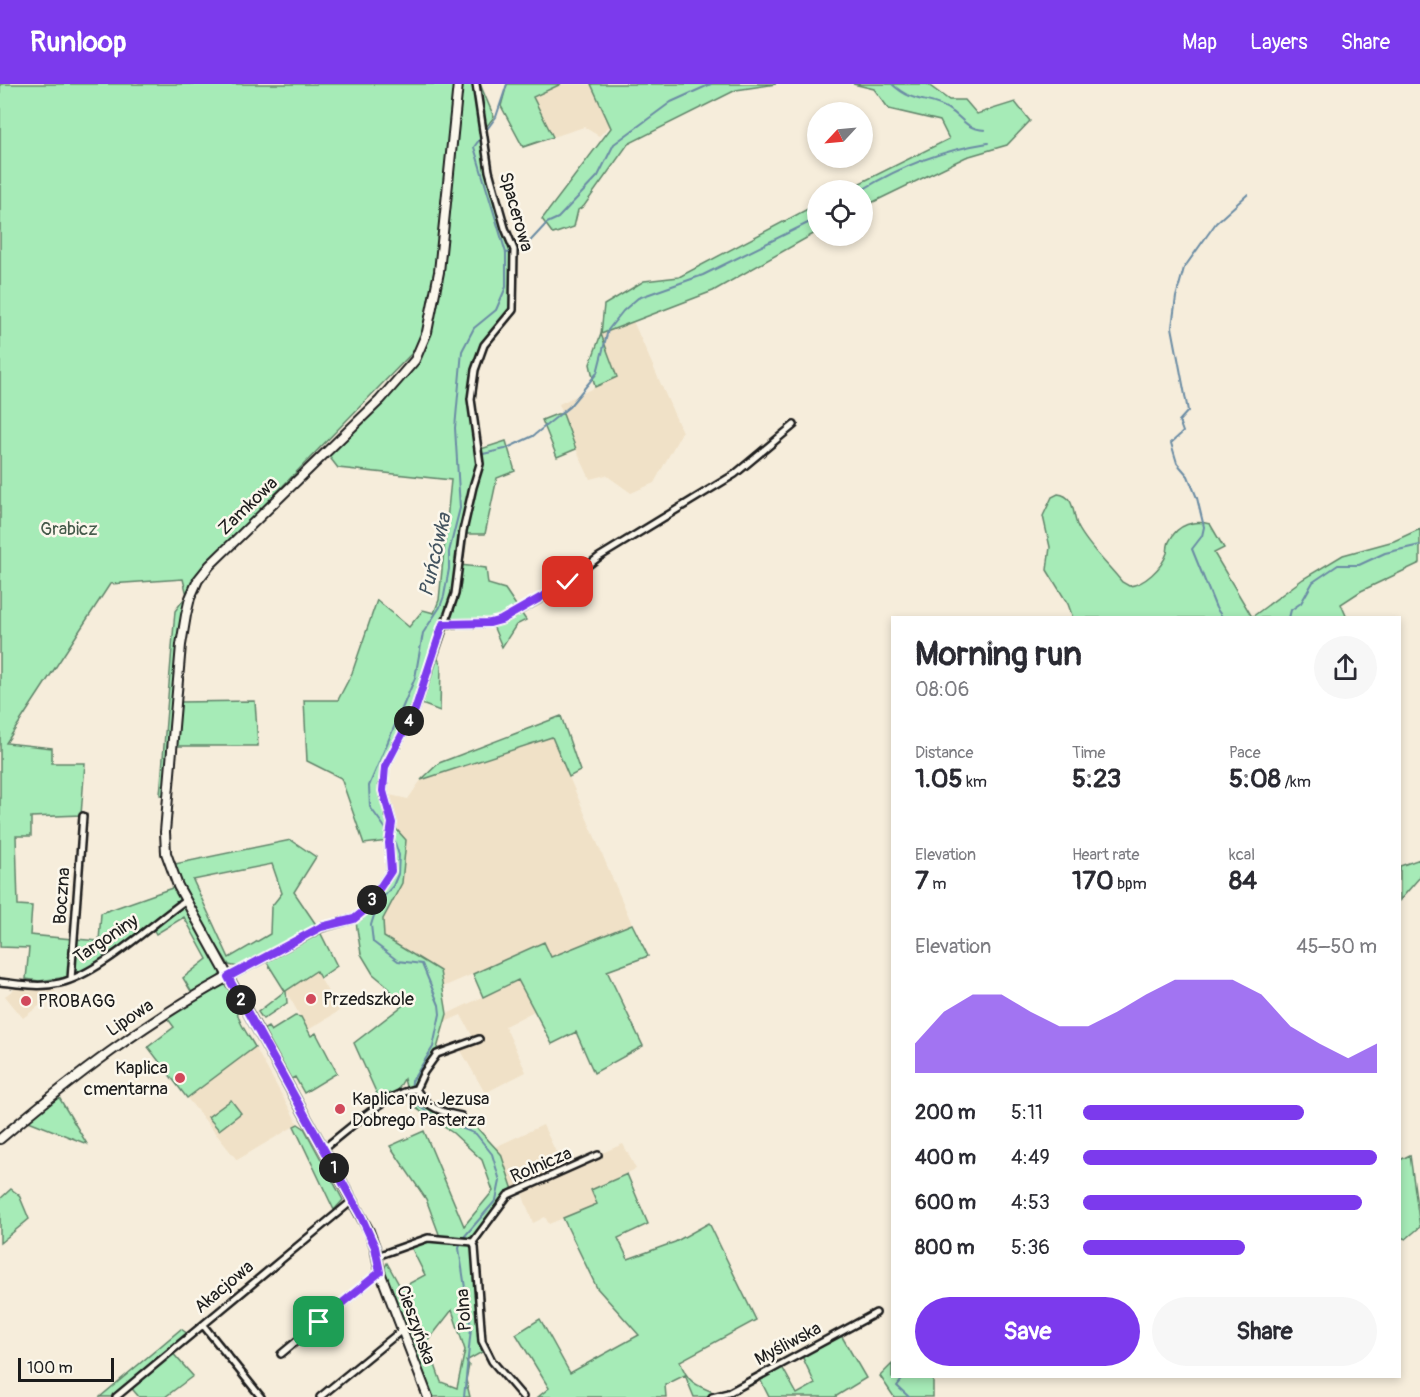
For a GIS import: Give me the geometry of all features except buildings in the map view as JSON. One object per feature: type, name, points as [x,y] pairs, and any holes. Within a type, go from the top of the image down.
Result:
[{"type":"street","name":"Zamkowa","points":[[228,977],[172,874],[165,843],[181,645],[190,597],[198,580],[210,565],[380,400],[415,360],[427,332],[439,272],[458,84]]},
{"type":"street","name":"Spacerowa","points":[[228,977],[321,927],[354,919],[365,910],[391,871],[389,843],[392,823],[383,791],[385,767],[415,710],[455,594],[463,531],[480,464],[471,399],[475,370],[484,345],[513,310],[514,250],[505,228],[489,171],[476,84]]},
{"type":"street","points":[[443,624],[490,623],[501,620],[556,590],[599,557],[735,474],[794,425]]},
{"type":"street","name":"Boczna","points":[[71,979],[83,816]]},
{"type":"street","name":"Targoniny","points":[[0,982],[49,985],[71,979],[99,964],[186,900]]},
{"type":"street","name":"Lipowa","points":[[0,1139],[64,1085],[118,1044],[170,1009],[228,977]]},
{"type":"street","name":"Cieszyńska","points":[[228,977],[369,1231],[380,1272],[428,1397]]},
{"type":"street","points":[[415,1089],[437,1054],[479,1039]]},
{"type":"street","points":[[323,1149],[405,1090],[415,1089]]},
{"type":"street","points":[[415,1089],[435,1110],[461,1116]]},
{"type":"street","name":"Rolnicza","points":[[470,1242],[508,1195],[566,1172],[598,1155]]},
{"type":"street","name":"Akacjowa","points":[[116,1397],[352,1201]]},
{"type":"street","points":[[377,1256],[428,1238],[470,1242]]},
{"type":"street","name":"Polna","points":[[470,1242],[475,1247],[482,1341],[492,1361],[523,1397]]},
{"type":"street","points":[[281,1354],[380,1272]]},
{"type":"street","name":"Myśliwska","points":[[712,1397],[728,1393],[876,1313]]},
{"type":"street","points":[[202,1325],[261,1397]]},
{"type":"street","points":[[320,1397],[402,1330]]},
{"type":"shaded area","points":[[561,84],[591,84],[610,126],[599,136],[584,127],[553,137],[533,97]]},
{"type":"shaded area","points":[[633,321],[682,432],[654,483],[631,493],[606,475],[590,479],[559,404],[617,377],[601,334]]},
{"type":"shaded area","points":[[552,737],[632,924],[550,958],[544,943],[443,987],[440,971],[384,937],[383,919],[402,883],[394,827],[385,794],[408,799],[421,780]]},
{"type":"shaded area","name":"Przedszkole","points":[[316,971],[339,1011],[308,1030],[286,991]]},
{"type":"shaded area","points":[[518,980],[534,1011],[505,1026],[526,1072],[485,1093],[459,1047],[474,1039],[461,1015],[445,1022],[447,1014]]},
{"type":"shaded area","points":[[19,986],[53,986],[56,993],[23,1018],[5,996]]},
{"type":"shaded area","points":[[255,1047],[298,1124],[237,1160],[187,1098]]},
{"type":"shaded area","points":[[543,1125],[564,1169],[623,1144],[636,1169],[591,1190],[597,1204],[549,1224],[545,1217],[533,1223],[520,1188],[513,1190],[501,1154],[495,1147]]},
{"type":"green space","name":"Grabicz","points":[[0,84],[480,84],[494,117],[483,131],[482,151],[512,250],[512,309],[483,343],[471,383],[479,464],[453,593],[414,709],[384,766],[381,779],[385,808],[390,822],[406,840],[402,883],[383,919],[384,937],[440,971],[447,1014],[436,1052],[420,1090],[434,1111],[444,1114],[447,1118],[467,1117],[501,1154],[513,1190],[477,1244],[478,1330],[484,1351],[466,1361],[469,1365],[466,1380],[470,1397],[433,1397],[427,1389],[388,1290],[391,1289],[384,1269],[387,1263],[401,1288],[425,1275],[410,1245],[439,1234],[426,1199],[390,1146],[424,1131],[464,1226],[493,1191],[482,1160],[453,1133],[417,1109],[408,1094],[404,1079],[396,1093],[381,1103],[354,1043],[402,1006],[385,984],[373,974],[361,954],[356,922],[361,920],[386,885],[392,866],[391,844],[388,841],[364,844],[341,778],[307,761],[304,700],[338,700],[352,673],[377,600],[409,627],[423,610],[434,613],[439,600],[451,480],[338,468],[328,455],[390,395],[418,363],[413,352],[208,563],[187,596],[167,795],[160,795],[175,611],[187,595],[183,579],[110,584],[6,743],[52,748],[52,763],[85,763],[81,815],[31,817],[31,836],[16,836],[18,905],[32,906],[30,935],[72,939],[68,977],[39,981],[26,979],[29,948],[0,947]],"holes":[[[452,1310],[465,1350],[457,1388],[441,1382],[427,1342]]]},
{"type":"green space","points":[[507,84],[561,84],[533,97],[553,137],[523,147],[501,106]]},
{"type":"green space","points":[[591,84],[776,84],[736,90],[628,144],[584,206],[578,210],[574,227],[553,234],[542,219],[611,128]]},
{"type":"green space","points":[[853,84],[927,84],[949,100],[965,100],[977,114],[1015,102],[1030,121],[1007,145],[966,157],[873,202],[873,180],[866,180],[949,139],[940,121],[889,109],[874,89]]},
{"type":"green space","points":[[807,209],[807,238],[713,291],[601,334],[604,305],[644,281],[679,277]]},
{"type":"green space","points":[[601,334],[617,377],[595,387],[590,364]]},
{"type":"green space","points":[[563,414],[576,449],[557,457],[542,420]]},
{"type":"green space","points":[[506,441],[515,471],[497,478],[485,534],[463,534],[474,486],[482,465],[481,449]]},
{"type":"green space","points":[[1058,494],[1068,498],[1078,527],[1088,542],[1122,582],[1129,586],[1141,583],[1157,570],[1165,559],[1169,542],[1177,530],[1192,523],[1210,524],[1224,548],[1214,553],[1251,616],[1072,616],[1068,604],[1047,570],[1050,547],[1043,516],[1052,497]]},
{"type":"green space","points":[[1420,529],[1420,563],[1361,591],[1341,604],[1346,616],[1253,616],[1303,579],[1343,555],[1394,541]]},
{"type":"green space","points":[[460,565],[486,568],[488,584],[505,589],[526,620],[516,625],[502,647],[491,621],[445,622],[457,594]]},
{"type":"green space","points":[[436,655],[441,665],[440,711],[419,703]]},
{"type":"green space","points":[[255,701],[258,746],[174,746],[178,702]]},
{"type":"green space","points":[[561,716],[580,771],[569,777],[552,737],[421,780],[439,763]]},
{"type":"green space","points":[[291,840],[316,857],[294,892],[317,926],[337,966],[320,978],[316,971],[286,991],[287,1003],[263,1019],[258,1012],[285,991],[263,956],[238,967],[229,965],[184,895],[170,865]],"holes":[[[272,864],[282,893],[271,907],[270,934],[229,958],[193,880]]]},
{"type":"green space","points":[[1420,859],[1420,877],[1401,899],[1401,866]]},
{"type":"green space","points":[[175,887],[183,900],[99,963],[73,977],[76,939],[99,941],[101,913]]},
{"type":"green space","points":[[185,902],[221,971],[218,979],[192,993],[183,978],[207,959],[184,917],[156,934],[152,927]]},
{"type":"green space","points":[[632,924],[648,956],[607,971],[643,1046],[594,1073],[576,1032],[552,1044],[518,980],[483,997],[473,974],[544,942],[551,957]]},
{"type":"green space","points":[[224,985],[232,993],[240,1021],[255,1047],[187,1098],[148,1047],[174,1027],[165,1015],[196,996]]},
{"type":"green space","points":[[295,1016],[301,1017],[311,1036],[316,1033],[337,1073],[304,1093],[295,1077],[289,1080],[261,1031],[268,1027],[271,1031]]},
{"type":"green space","points":[[57,1094],[87,1144],[26,1120]]},
{"type":"green space","points":[[231,1100],[241,1113],[219,1130],[208,1117]]},
{"type":"green space","points":[[298,1124],[304,1128],[343,1200],[334,1210],[294,1126]]},
{"type":"green space","points":[[1410,1155],[1420,1227],[1406,1239],[1401,1237],[1401,1160]]},
{"type":"green space","points":[[627,1174],[648,1224],[618,1238],[628,1259],[675,1242],[709,1223],[756,1320],[680,1361],[686,1374],[694,1383],[718,1394],[718,1397],[694,1397],[685,1375],[665,1385],[666,1397],[538,1397],[549,1388],[516,1334],[540,1319],[570,1373],[639,1335],[597,1288],[563,1218],[597,1204],[591,1190]]},
{"type":"green space","points":[[11,1189],[19,1195],[29,1219],[0,1243],[0,1199]]},
{"type":"green space","points":[[181,1329],[188,1334],[170,1350],[193,1376],[165,1397],[139,1397],[128,1384],[113,1397],[100,1397]]},
{"type":"green space","points":[[841,1335],[866,1378],[835,1397],[769,1397],[760,1379],[782,1367],[797,1394],[815,1384],[802,1356]]},
{"type":"green space","points":[[891,1365],[891,1378],[933,1378],[933,1397],[894,1397],[880,1376]]},
{"type":"waterway","name":"Puńcówka","points":[[464,1397],[471,1328],[459,1248],[464,1237],[496,1200],[500,1181],[492,1154],[476,1134],[435,1117],[420,1107],[411,1092],[412,1081],[433,1047],[440,1014],[439,1005],[422,964],[398,961],[373,942],[371,925],[378,903],[393,886],[398,874],[399,855],[394,840],[370,807],[369,786],[415,678],[423,633],[440,607],[444,596],[449,569],[449,552],[460,508],[455,428],[462,351],[474,328],[496,310],[506,287],[506,253],[474,147],[496,117],[507,84]]},
{"type":"waterway","points":[[506,253],[521,251],[547,223],[558,218],[598,176],[614,144],[671,102],[711,84]]},
{"type":"waterway","points":[[892,84],[907,95],[941,105],[954,112],[968,125],[985,130]]},
{"type":"waterway","points":[[873,184],[923,160],[988,143]]},
{"type":"waterway","points":[[1222,616],[1216,608],[1192,549],[1202,536],[1204,527],[1197,498],[1188,476],[1177,463],[1171,443],[1183,432],[1179,421],[1188,411],[1172,327],[1176,297],[1184,268],[1216,223],[1248,194]]},
{"type":"waterway","points":[[483,454],[505,449],[533,436],[569,407],[597,373],[608,330],[623,311],[638,298],[703,275],[807,223]]},
{"type":"waterway","points":[[1290,616],[1291,610],[1301,603],[1313,582],[1338,565],[1359,565],[1385,553],[1420,545]]},
{"type":"waterway","points":[[903,1378],[897,1386],[909,1397]]},
{"type":"place","name":"Przedszkole","points":[[311,999]]},
{"type":"place","name":"PROBAGG","points":[[26,1001]]},
{"type":"place","name":"Kaplica cmentarna","points":[[180,1078]]},
{"type":"place","name":"Kaplica pw. Jezusa Dobrego Pasterza","points":[[340,1109]]},
{"type":"route","points":[[319,1322],[380,1272],[375,1247],[360,1214],[228,977],[321,927],[354,919],[365,910],[391,871],[389,843],[392,823],[386,808],[382,780],[385,767],[415,710],[443,624],[490,623],[501,620],[568,582]]}]
